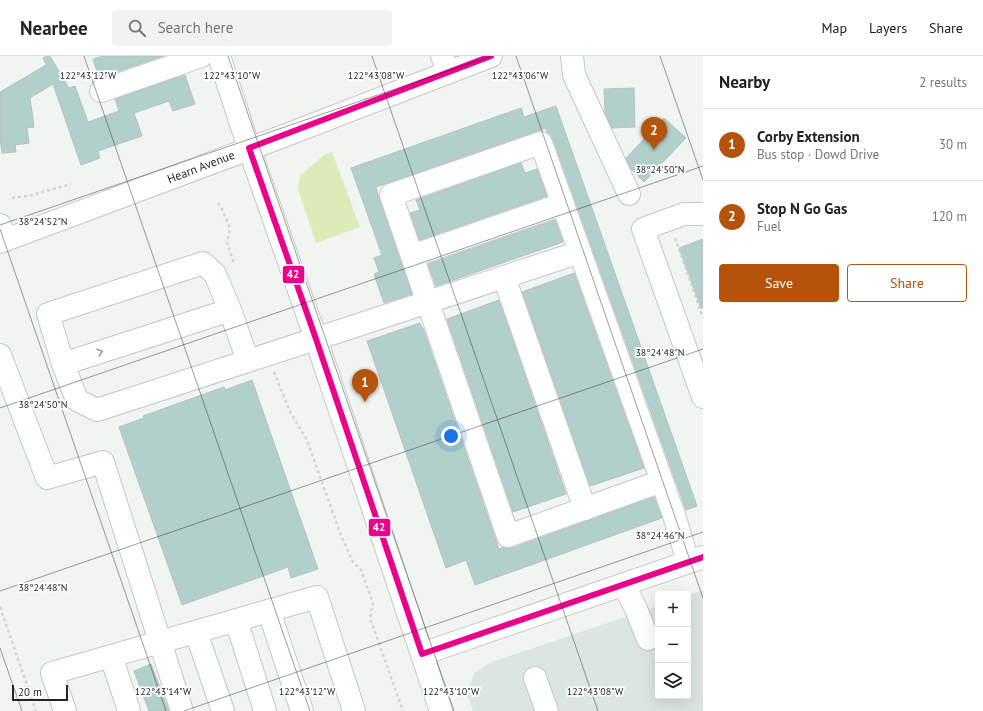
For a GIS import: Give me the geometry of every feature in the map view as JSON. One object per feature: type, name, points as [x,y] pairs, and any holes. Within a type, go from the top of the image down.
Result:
[{"type":"street","points":[[101,91],[201,56]]},
{"type":"street","points":[[219,56],[441,711]]},
{"type":"street","name":"Hearn Avenue","points":[[2,236],[249,148],[445,64],[491,56]]},
{"type":"street","points":[[572,56],[574,75],[629,194]]},
{"type":"street","points":[[422,654],[696,559],[674,515],[541,144],[391,195],[508,536],[662,482]]},
{"type":"street","points":[[412,256],[563,204]]},
{"type":"street","points":[[703,214],[684,214],[643,229],[703,397]]},
{"type":"street","points":[[248,361],[230,310],[215,274],[203,263],[48,314],[63,364],[77,400],[96,410],[269,355],[580,252]]},
{"type":"street","points":[[504,277],[585,509]]},
{"type":"street","points":[[63,364],[230,310]]},
{"type":"street","points":[[0,355],[47,478],[103,462],[182,711]]},
{"type":"street","points":[[624,585],[636,608],[648,639]]},
{"type":"street","points":[[65,711],[52,673],[317,597],[354,711]]},
{"type":"street","points":[[269,611],[302,711]]},
{"type":"street","points":[[236,620],[266,711]]},
{"type":"street","points":[[196,632],[223,711]]},
{"type":"street","points":[[111,656],[129,711]]},
{"type":"street","points":[[535,678],[547,711]]},
{"type":"path","points":[[12,198],[32,196],[71,184]]},
{"type":"path","points":[[218,203],[230,228],[227,242],[234,265]]},
{"type":"path","points":[[673,234],[703,318]]},
{"type":"path","points":[[269,355],[290,412],[307,440],[340,532],[353,562],[361,570],[373,603],[370,618],[403,711]]},
{"type":"path","points":[[0,607],[36,711]]},
{"type":"shaded area","points":[[703,590],[703,711],[473,711],[467,695],[474,673],[489,663],[655,607],[655,699],[691,699],[691,594]]},
{"type":"green space","points":[[332,152],[360,227],[316,243],[298,189],[300,176],[324,155]]},
{"type":"building","points":[[50,56],[69,88],[75,86],[88,122],[119,111],[115,99],[185,75],[195,104],[173,111],[169,101],[134,113],[142,136],[98,151],[100,158],[81,165],[53,84],[30,98],[34,127],[27,128],[29,143],[15,145],[16,152],[2,153],[0,138],[0,92],[46,65],[43,58]]},
{"type":"building","points":[[102,56],[163,56],[99,78],[93,59]]},
{"type":"building","points":[[634,88],[635,127],[612,128],[605,113],[604,89]]},
{"type":"building","points":[[556,106],[697,506],[686,510],[553,139],[547,133],[546,128],[376,187],[412,294],[384,303],[374,274],[379,272],[374,258],[382,255],[351,168],[521,108],[524,117]]},
{"type":"building","points":[[664,118],[686,138],[644,182],[631,169],[626,158]]},
{"type":"building","points":[[521,163],[525,173],[537,169],[547,196],[420,240],[410,213],[420,210],[416,200]]},
{"type":"building","points":[[555,220],[563,242],[436,286],[428,264]]},
{"type":"building","points":[[703,239],[703,308],[701,308],[679,248]]},
{"type":"building","points":[[574,273],[644,468],[590,486],[522,292]]},
{"type":"building","points":[[499,300],[566,494],[513,512],[447,319]]},
{"type":"building","points":[[420,323],[499,549],[504,547],[512,548],[654,497],[662,518],[475,585],[466,560],[446,568],[367,341]]},
{"type":"building","points":[[252,380],[318,569],[291,578],[288,567],[182,605],[119,427],[144,418],[143,416],[224,387],[225,390]]},
{"type":"building","points":[[151,664],[169,711],[149,711],[134,671]]},
{"type":"transit line","name":"42","points":[[249,148],[491,56]]},
{"type":"transit line","name":"42","points":[[249,148],[316,339],[422,654]]},
{"type":"transit line","name":"42","points":[[422,654],[703,557]]},
{"type":"place","name":"Stop N Go Gas","points":[[654,150]]},
{"type":"place","name":"Corby Extension","points":[[365,402]]}]
